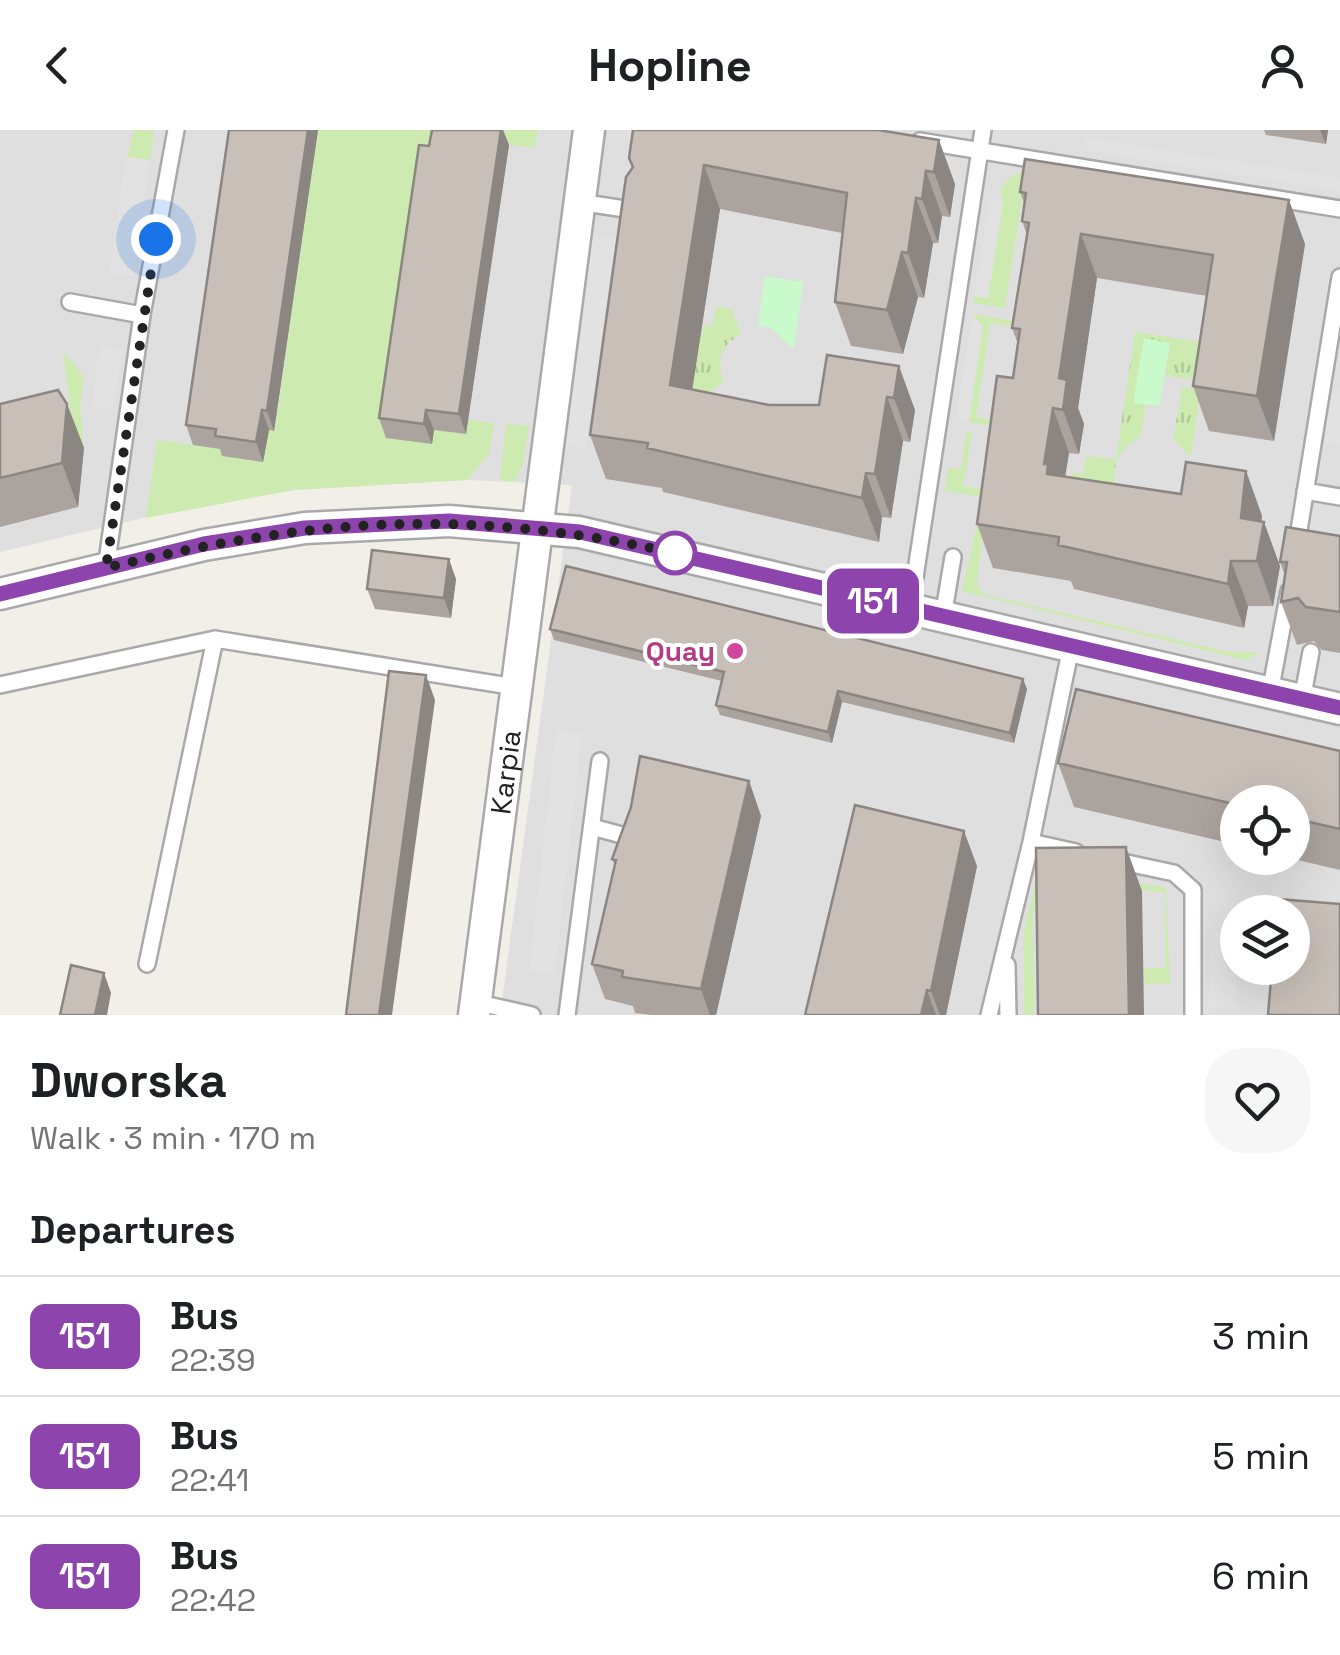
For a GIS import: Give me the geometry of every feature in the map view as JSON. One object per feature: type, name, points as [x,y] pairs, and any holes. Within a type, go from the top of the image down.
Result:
[{"type":"street","name":"Karpia","points":[[475,1009],[534,528],[590,130]]},
{"type":"street","points":[[0,594],[204,544],[305,528],[449,521],[534,528],[620,540],[1340,708]]},
{"type":"lane","points":[[106,568],[142,315],[176,130]]},
{"type":"lane","points":[[910,610],[982,130]]},
{"type":"lane","points":[[901,138],[1340,209]]},
{"type":"lane","points":[[579,202],[638,211]]},
{"type":"lane","points":[[1270,692],[1339,286]]},
{"type":"lane","points":[[70,302],[142,315]]},
{"type":"lane","points":[[1306,491],[1340,496]]},
{"type":"lane","points":[[943,617],[953,557]]},
{"type":"lane","points":[[0,686],[215,639],[514,686]]},
{"type":"lane","points":[[147,964],[215,639]]},
{"type":"lane","points":[[988,1015],[1031,842],[1071,647]]},
{"type":"lane","points":[[1302,700],[1311,652]]},
{"type":"lane","points":[[567,1015],[600,762]]},
{"type":"lane","points":[[592,827],[632,838]]},
{"type":"lane","points":[[1031,842],[1174,874],[1189,882],[1194,898],[1193,1015]]},
{"type":"lane","points":[[1007,940],[1008,1015]]},
{"type":"lane","points":[[475,1009],[532,1015]]},
{"type":"shaded area","points":[[0,130],[1340,130],[1340,1015],[500,1015],[572,485],[467,480],[294,490],[181,509],[0,552]]},
{"type":"shaded area","points":[[1084,137],[1340,178],[1340,191],[1088,151]]},
{"type":"shaded area","points":[[126,157],[150,160],[133,276],[109,273]]},
{"type":"shaded area","points":[[990,200],[1003,202],[988,298],[974,296]]},
{"type":"shaded area","points":[[590,236],[616,238],[586,448],[560,444]]},
{"type":"shaded area","points":[[972,317],[983,326],[968,423],[956,416]]},
{"type":"shaded area","points":[[100,346],[122,350],[113,409],[91,406]]},
{"type":"shaded area","points":[[1333,389],[1340,390],[1340,445],[1324,443]]},
{"type":"shaded area","points":[[556,731],[582,733],[555,974],[529,971]]},
{"type":"shaded area","points":[[1214,932],[1220,933],[1220,985],[1236,985],[1235,1009],[1208,1007]]},
{"type":"green space","points":[[134,130],[154,130],[150,160],[127,157]]},
{"type":"green space","points":[[318,130],[538,130],[535,148],[442,135],[432,444],[434,430],[466,434],[464,419],[494,423],[489,454],[467,480],[294,490],[146,518],[157,440],[224,449],[223,456],[263,461],[264,429],[275,430],[289,333],[282,310],[292,311]]},
{"type":"green space","points":[[1026,173],[1005,308],[973,303],[974,296],[988,298],[1003,202],[1000,189],[1013,175]]},
{"type":"green space","points":[[765,276],[803,282],[794,350],[773,329],[758,325]]},
{"type":"green space","points":[[716,307],[732,309],[741,335],[728,343],[722,354],[724,382],[704,396],[693,394],[693,334],[702,335],[704,325],[713,325]]},
{"type":"green space","points":[[972,314],[1033,324],[1032,329],[990,323],[976,417],[1013,423],[1012,429],[969,422],[983,326]]},
{"type":"green space","points":[[1135,332],[1207,343],[1215,382],[1165,376],[1170,343],[1134,403],[1146,404],[1140,438],[1118,458],[1115,488],[1072,485],[1072,473],[1083,474],[1086,456],[1116,459]]},
{"type":"green space","points":[[1144,338],[1170,343],[1159,406],[1133,403]]},
{"type":"green space","points":[[63,351],[84,377],[80,406],[84,448],[74,435]]},
{"type":"green space","points":[[1182,387],[1210,391],[1200,395],[1191,456],[1173,440]]},
{"type":"green space","points":[[506,423],[529,426],[523,464],[514,482],[500,480]]},
{"type":"green space","points":[[966,432],[972,432],[963,486],[987,490],[977,584],[983,594],[1228,652],[1259,652],[1247,660],[1237,658],[962,591],[983,497],[945,491],[948,468],[961,469]]},
{"type":"green space","points":[[1039,869],[1166,887],[1170,983],[1145,984],[1144,968],[1165,968],[1165,893],[1042,874],[1033,914],[1034,1015],[1024,1015],[1024,930]]},
{"type":"building","points":[[229,130],[308,130],[267,411],[262,410],[256,442],[215,436],[216,429],[186,425]]},
{"type":"building","points":[[432,130],[501,130],[459,414],[426,410],[424,424],[379,418],[419,145],[429,146]]},
{"type":"building","points":[[633,130],[878,130],[939,140],[934,172],[926,171],[922,199],[916,198],[908,253],[902,252],[887,310],[835,302],[847,193],[704,165],[670,385],[769,405],[819,405],[827,355],[899,366],[894,398],[887,397],[875,474],[866,473],[862,498],[647,448],[648,443],[590,435],[626,177],[633,167],[629,158]]},
{"type":"building","points":[[1025,159],[1289,200],[1257,396],[1193,386],[1213,255],[1081,234],[1059,378],[1067,380],[1063,410],[1053,408],[1044,464],[1048,464],[1047,474],[1181,494],[1186,462],[1246,471],[1241,518],[1264,522],[1257,561],[1231,561],[1228,584],[1058,545],[1059,537],[977,524],[997,376],[1013,378],[1020,329],[1012,328],[1029,223],[1022,221],[1026,193],[1020,192]]},
{"type":"building","points":[[58,390],[67,404],[62,463],[0,478],[0,404]]},
{"type":"building","points":[[1286,527],[1340,536],[1340,612],[1306,607],[1298,598],[1281,602],[1287,562],[1280,562]]},
{"type":"building","points":[[372,550],[449,559],[444,598],[367,589]]},
{"type":"building","name":"Quay","points":[[566,566],[1023,679],[1010,733],[838,691],[828,732],[716,705],[724,672],[550,629]]},
{"type":"building","points":[[389,671],[426,675],[379,1015],[346,1015]]},
{"type":"building","points":[[1076,689],[1340,751],[1340,829],[1310,822],[1310,785],[1220,785],[1220,801],[1058,763]]},
{"type":"building","points":[[640,756],[749,781],[701,989],[622,977],[623,971],[592,964],[616,860],[612,859],[631,807]]},
{"type":"building","points":[[855,805],[964,831],[931,991],[927,990],[921,1015],[805,1015]]},
{"type":"building","points":[[1126,847],[1129,1015],[1038,1015],[1036,848]]},
{"type":"building","points":[[1310,902],[1340,904],[1340,1015],[1268,1015],[1271,985],[1310,985]]},
{"type":"building","points":[[71,965],[104,973],[95,1015],[60,1015]]},
{"type":"bus line","name":"151","points":[[0,594],[204,544],[305,528],[449,521],[580,532],[1340,708]]},
{"type":"place","name":"Quay","points":[[735,651]]},
{"type":"route","points":[[156,239],[106,568],[257,534],[354,524],[449,521],[580,532],[675,553]]}]
